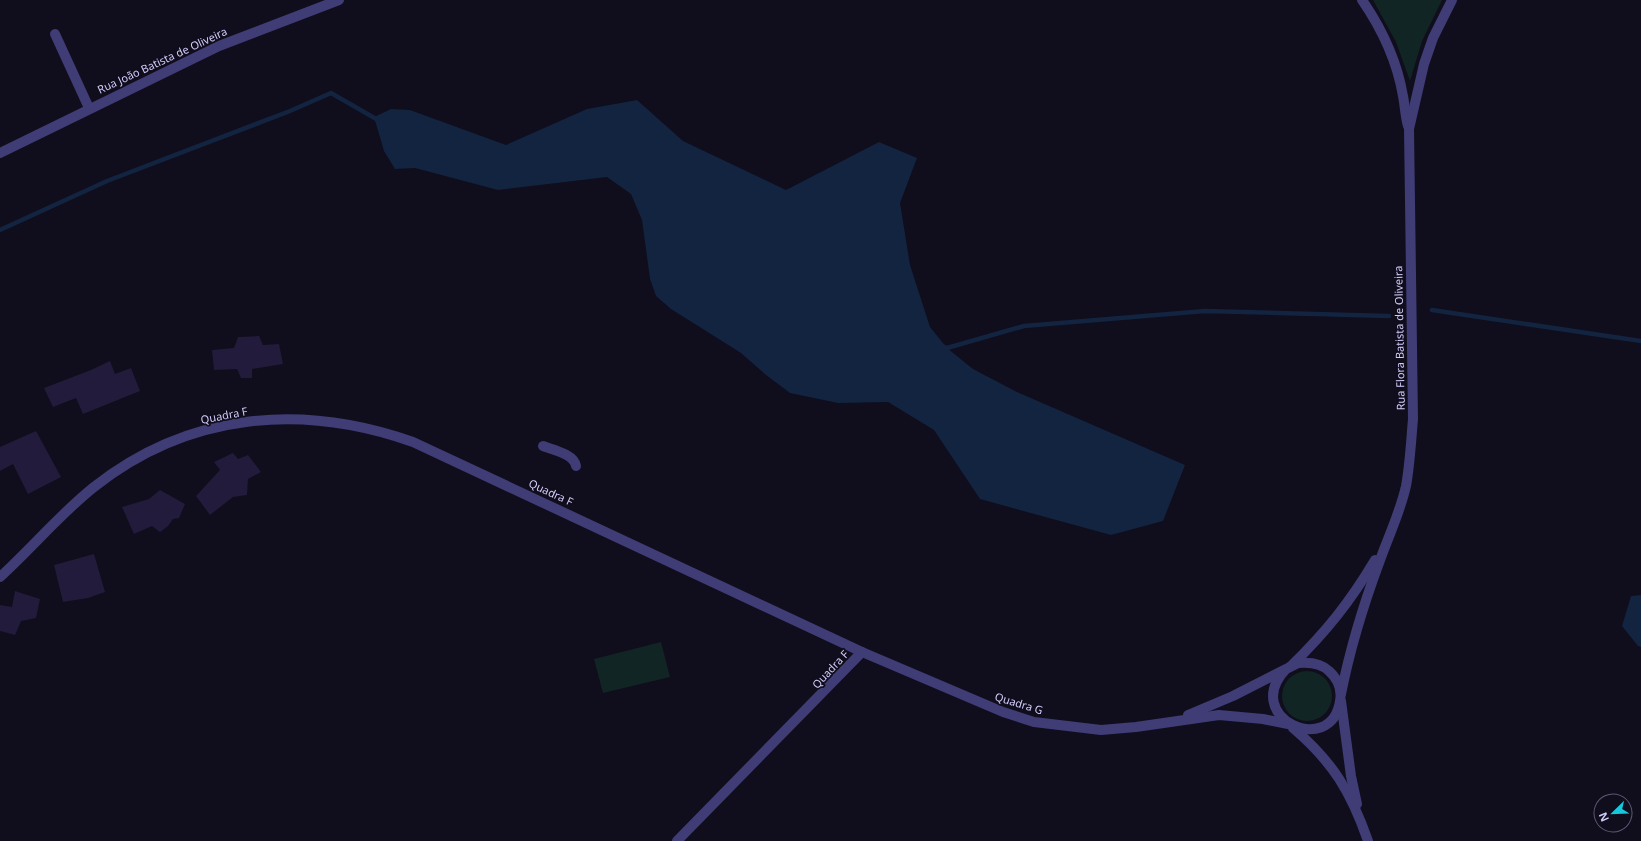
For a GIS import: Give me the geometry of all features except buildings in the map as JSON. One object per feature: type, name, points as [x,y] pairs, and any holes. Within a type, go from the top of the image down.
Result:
[{"type":"street","name":"Rua João Batista de Oliveira","points":[[0,153],[89,108],[219,46],[339,0]]},
{"type":"street","name":"Rua Flora Batista de Oliveira","points":[[1362,0],[1385,38],[1395,66],[1403,96],[1405,116],[1409,129]]},
{"type":"street","name":"Rua Flora Batista de Oliveira","points":[[1341,695],[1360,618],[1386,543],[1397,518],[1406,486],[1412,419],[1409,129],[1424,64],[1436,32],[1452,0]]},
{"type":"street","points":[[54,34],[89,108]]},
{"type":"street","name":"Quadra F","points":[[0,577],[94,487],[122,467],[155,449],[191,434],[229,424],[266,419],[305,418],[344,423],[373,429],[413,442],[862,652],[677,841]]},
{"type":"street","points":[[542,446],[571,458],[576,466]]},
{"type":"street","name":"Rua Flora Batista de Oliveira","points":[[1288,668],[1334,621],[1354,595],[1386,543]]},
{"type":"street","name":"Quadra G","points":[[862,652],[971,699],[1034,722],[1101,730],[1136,727],[1219,715],[1264,719],[1290,725]]},
{"type":"street","points":[[1360,818],[1333,767],[1311,743],[1290,725],[1277,710],[1274,692],[1278,680],[1288,668],[1298,663],[1308,662],[1327,669],[1334,675],[1341,695],[1351,776],[1360,818],[1368,841]]},
{"type":"street","name":"Quadra G","points":[[1178,720],[1234,696],[1288,668]]},
{"type":"street","points":[[1290,725],[1310,730],[1320,728],[1335,715],[1339,706],[1341,695]]},
{"type":"green space","points":[[1373,0],[1442,0],[1422,41],[1410,81],[1396,42]]},
{"type":"green space","points":[[661,642],[670,677],[603,693],[594,659]]},
{"type":"green space","points":[[1302,671],[1312,671],[1325,678],[1332,691],[1332,701],[1325,714],[1312,721],[1302,721],[1293,717],[1286,710],[1282,701],[1282,691],[1286,682],[1293,675]]},
{"type":"water","points":[[637,100],[683,141],[786,190],[879,142],[917,158],[900,203],[910,265],[930,327],[947,348],[973,369],[1017,392],[1185,465],[1163,521],[1111,535],[980,499],[934,430],[888,402],[838,403],[790,393],[766,375],[741,353],[671,309],[656,296],[650,279],[642,220],[631,194],[607,177],[498,190],[415,168],[395,169],[384,151],[374,117],[391,109],[410,110],[506,145],[587,109]]},
{"type":"water","points":[[1641,595],[1641,647],[1638,646],[1622,626],[1631,596]]},
{"type":"waterway","points":[[0,230],[107,181],[290,111],[331,93],[378,120]]},
{"type":"waterway","points":[[1432,310],[1641,341]]},
{"type":"waterway","points":[[941,346],[947,348],[1024,326],[1205,311],[1389,316]]}]
